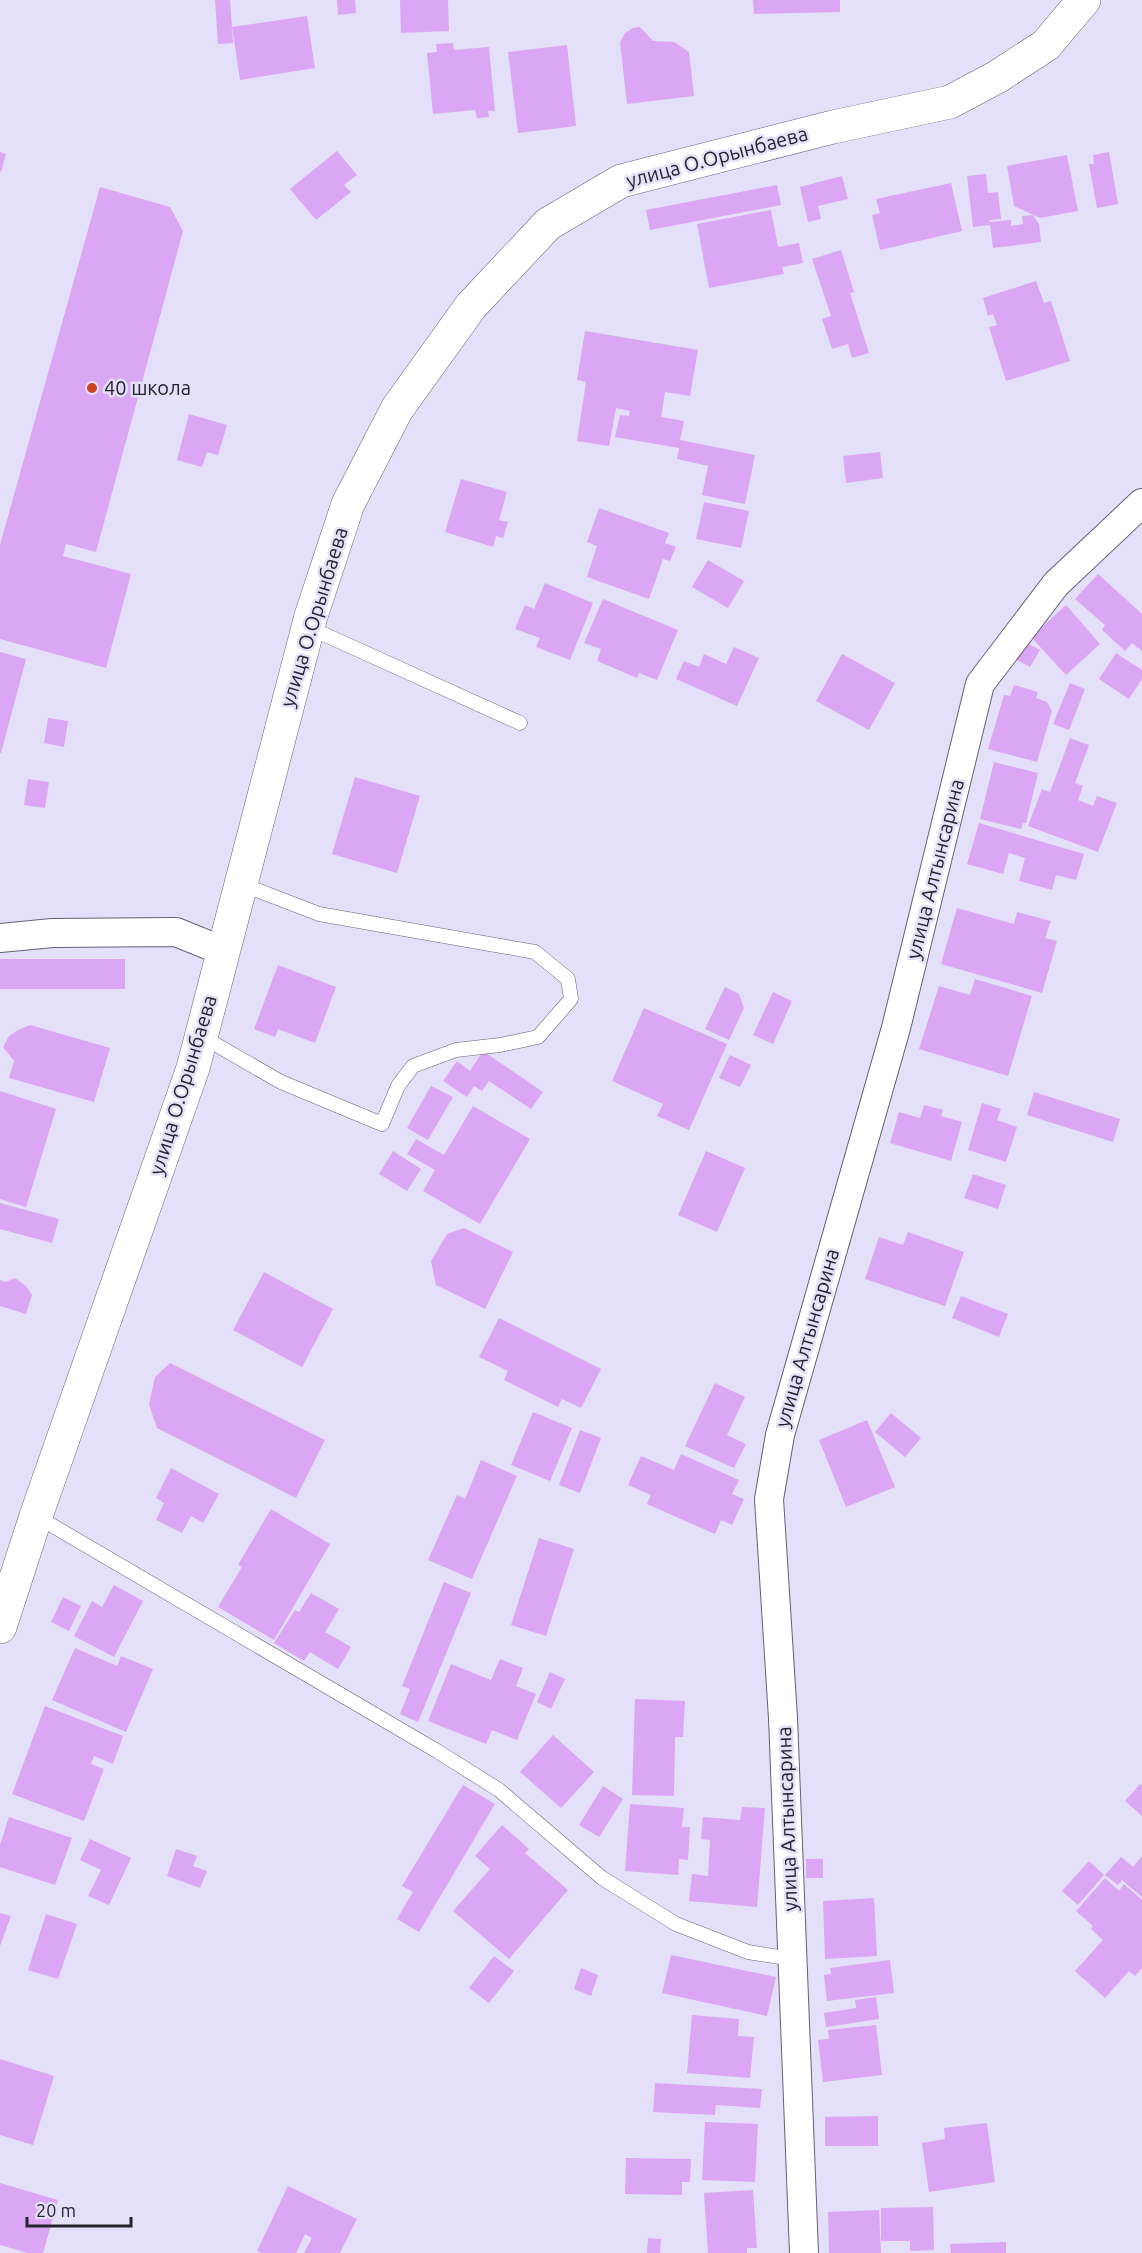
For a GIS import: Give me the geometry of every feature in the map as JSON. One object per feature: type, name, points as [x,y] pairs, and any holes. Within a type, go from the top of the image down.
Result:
[{"type":"street","name":"улица О.Орынбаева","points":[[0,1627],[36,1516],[193,1068],[308,627],[348,504],[397,409],[471,306],[548,224],[621,181],[833,127],[950,102],[998,77],[1046,45],[1084,0]]},
{"type":"street","name":"улица Алтынсарина","points":[[804,2253],[783,1718],[769,1499],[780,1435],[896,1028],[980,684],[1056,584],[1142,503]]},
{"type":"street","points":[[0,938],[51,933],[176,932],[224,951]]},
{"type":"lane","points":[[308,627],[520,723]]},
{"type":"lane","points":[[201,1036],[281,1082],[382,1124],[398,1086],[413,1066],[456,1050],[500,1045],[538,1037],[571,999],[568,979],[536,952],[319,914],[241,884]]},
{"type":"lane","points":[[36,1516],[437,1750],[499,1790],[602,1878],[676,1924],[748,1952],[792,1959]]},
{"type":"building","points":[[215,0],[230,0],[233,43],[218,44]]},
{"type":"building","points":[[337,0],[355,0],[356,13],[338,15]]},
{"type":"building","points":[[400,0],[448,0],[449,31],[401,33]]},
{"type":"building","points":[[753,0],[840,0],[840,12],[754,14]]},
{"type":"building","points":[[307,16],[315,68],[240,80],[232,27]]},
{"type":"building","points":[[640,27],[653,41],[674,42],[689,52],[694,96],[627,104],[620,42],[625,33]]},
{"type":"building","points":[[453,43],[454,50],[489,47],[495,111],[488,111],[489,117],[477,118],[475,110],[433,114],[427,53],[437,52],[436,44]]},
{"type":"building","points":[[567,45],[576,126],[518,133],[508,52]]},
{"type":"building","points":[[337,151],[357,175],[344,185],[351,192],[316,220],[290,189]]},
{"type":"building","points":[[0,152],[6,154],[1,172],[0,172]]},
{"type":"building","points":[[1109,152],[1118,204],[1097,208],[1089,164],[1094,164],[1093,155]]},
{"type":"building","points":[[1067,155],[1078,211],[1040,218],[1014,206],[1007,166]]},
{"type":"building","points":[[986,174],[988,193],[998,192],[1001,219],[989,220],[989,222],[1011,220],[1011,226],[1023,224],[1022,216],[1033,215],[1039,224],[1041,242],[993,248],[990,225],[973,227],[967,176]]},
{"type":"building","points":[[842,176],[848,199],[818,206],[821,219],[808,222],[800,187]]},
{"type":"building","points":[[951,183],[962,231],[880,250],[872,215],[880,213],[876,199]]},
{"type":"building","points":[[777,185],[781,205],[650,230],[646,210]]},
{"type":"building","name":"40 школа","points":[[100,187],[170,207],[183,231],[96,552],[66,544],[63,556],[131,574],[106,668],[0,639],[0,545]]},
{"type":"building","points":[[771,210],[778,247],[799,243],[803,263],[782,267],[784,274],[709,288],[697,224]]},
{"type":"building","points":[[841,250],[854,292],[850,293],[869,353],[852,358],[848,344],[832,349],[822,319],[831,316],[812,259]]},
{"type":"building","points":[[1036,281],[1044,303],[1051,301],[1070,361],[1006,381],[989,327],[997,325],[993,314],[988,316],[983,298]]},
{"type":"building","points":[[585,331],[698,350],[690,396],[665,392],[661,417],[684,421],[680,440],[755,455],[745,504],[702,495],[708,466],[677,459],[679,448],[615,437],[620,415],[629,416],[630,411],[616,408],[609,446],[577,441],[586,382],[577,380]]},
{"type":"building","points":[[189,414],[227,425],[218,455],[207,452],[202,467],[177,460]]},
{"type":"building","points":[[880,452],[883,478],[846,483],[843,456]]},
{"type":"building","points":[[461,479],[507,492],[499,520],[508,522],[503,538],[496,536],[493,547],[445,532]]},
{"type":"building","points":[[704,502],[749,511],[741,548],[696,539]]},
{"type":"building","points":[[599,508],[669,533],[665,543],[676,547],[670,561],[663,559],[649,599],[587,577],[597,546],[587,542]]},
{"type":"building","points":[[708,560],[744,581],[728,608],[692,587]]},
{"type":"building","points":[[1098,574],[1142,614],[1142,651],[1132,643],[1125,651],[1102,630],[1105,625],[1075,599]]},
{"type":"building","points":[[545,583],[593,603],[570,660],[536,647],[540,638],[515,629],[525,605],[534,609]]},
{"type":"building","points":[[603,599],[678,630],[657,680],[639,673],[637,678],[597,661],[601,649],[584,643]]},
{"type":"building","points":[[1066,605],[1100,644],[1066,675],[1031,637]]},
{"type":"building","points":[[1025,642],[1040,650],[1030,667],[1015,659]]},
{"type":"building","points":[[734,647],[759,658],[737,706],[676,679],[684,661],[699,667],[704,654],[726,664]]},
{"type":"building","points":[[0,652],[26,659],[1,753],[0,753]]},
{"type":"building","points":[[1116,653],[1142,670],[1142,679],[1129,699],[1099,679]]},
{"type":"building","points":[[842,654],[895,683],[869,730],[816,701]]},
{"type":"building","points":[[1070,683],[1085,689],[1069,730],[1053,724]]},
{"type":"building","points":[[1014,685],[1038,692],[1036,698],[1047,702],[1052,711],[1037,762],[988,749],[1004,695],[1010,696]]},
{"type":"building","points":[[48,718],[68,721],[64,747],[44,743]]},
{"type":"building","points":[[1070,738],[1089,745],[1075,783],[1083,786],[1078,800],[1093,806],[1097,796],[1117,803],[1098,852],[1028,826],[1042,789],[1050,792]]},
{"type":"building","points":[[994,762],[1038,773],[1026,823],[1023,823],[1021,829],[980,819]]},
{"type":"building","points":[[355,777],[420,796],[397,873],[332,854]]},
{"type":"building","points":[[28,779],[49,782],[45,808],[24,805]]},
{"type":"building","points":[[979,823],[1084,854],[1076,880],[1056,875],[1052,890],[1019,881],[1025,858],[1009,853],[1003,874],[967,864]]},
{"type":"building","points":[[957,908],[1014,924],[1017,912],[1051,921],[1045,938],[1057,941],[1042,993],[941,964]]},
{"type":"building","points":[[0,959],[125,959],[125,989],[0,989]]},
{"type":"building","points":[[278,965],[336,987],[315,1043],[278,1029],[275,1037],[254,1029]]},
{"type":"building","points":[[975,979],[1032,996],[1008,1076],[919,1049],[939,986],[970,995]]},
{"type":"building","points":[[725,987],[739,994],[744,1008],[729,1040],[705,1029]]},
{"type":"building","points":[[773,992],[792,1001],[773,1044],[753,1035]]},
{"type":"building","points":[[644,1008],[727,1044],[689,1130],[657,1116],[663,1104],[612,1081]]},
{"type":"building","points":[[30,1025],[110,1048],[94,1102],[9,1078],[14,1061],[3,1047],[9,1036]]},
{"type":"building","points":[[483,1051],[543,1092],[531,1109],[489,1081],[482,1091],[474,1086],[467,1097],[443,1081],[457,1061],[470,1071]]},
{"type":"building","points":[[730,1055],[751,1065],[740,1087],[719,1078]]},
{"type":"building","points":[[431,1086],[453,1097],[428,1140],[407,1128]]},
{"type":"building","points":[[0,1091],[56,1109],[26,1207],[0,1199]]},
{"type":"building","points":[[1034,1092],[1120,1119],[1113,1142],[1027,1115]]},
{"type":"building","points":[[982,1103],[1001,1109],[997,1120],[1017,1127],[1006,1162],[968,1150]]},
{"type":"building","points":[[924,1105],[943,1110],[941,1116],[962,1122],[951,1161],[890,1143],[899,1112],[920,1118]]},
{"type":"building","points":[[473,1106],[530,1139],[480,1224],[423,1191],[435,1170],[407,1154],[416,1139],[444,1155]]},
{"type":"building","points":[[393,1151],[421,1169],[407,1191],[379,1174]]},
{"type":"building","points":[[706,1151],[745,1168],[717,1232],[678,1215]]},
{"type":"building","points":[[973,1174],[1006,1185],[998,1209],[964,1198]]},
{"type":"building","points":[[0,1203],[59,1219],[52,1243],[0,1229]]},
{"type":"building","points":[[464,1228],[513,1252],[485,1309],[436,1285],[431,1261],[447,1234]]},
{"type":"building","points":[[908,1232],[964,1252],[945,1306],[865,1279],[879,1237],[903,1245]]},
{"type":"building","points":[[264,1272],[333,1309],[302,1367],[233,1330]]},
{"type":"building","points":[[15,1278],[26,1286],[32,1295],[26,1314],[0,1306],[0,1280],[6,1282]]},
{"type":"building","points":[[961,1296],[1008,1314],[999,1337],[952,1318]]},
{"type":"building","points":[[499,1318],[601,1369],[581,1408],[562,1399],[558,1407],[504,1380],[508,1371],[479,1357]]},
{"type":"building","points":[[170,1363],[325,1440],[296,1498],[157,1428],[149,1405],[155,1377]]},
{"type":"building","points":[[715,1383],[745,1397],[727,1435],[746,1444],[734,1468],[685,1446]]},
{"type":"building","points":[[533,1412],[572,1428],[550,1481],[511,1465]]},
{"type":"building","points":[[891,1413],[921,1438],[905,1457],[875,1432]]},
{"type":"building","points":[[867,1420],[895,1487],[846,1507],[819,1440]]},
{"type":"building","points":[[580,1430],[601,1438],[580,1493],[559,1485]]},
{"type":"building","points":[[681,1454],[739,1480],[732,1494],[744,1499],[732,1525],[721,1520],[715,1534],[647,1504],[651,1495],[628,1485],[641,1456],[674,1470]]},
{"type":"building","points":[[481,1460],[517,1476],[472,1579],[428,1560],[457,1495],[465,1499]]},
{"type":"building","points":[[171,1468],[219,1494],[203,1523],[191,1516],[182,1533],[156,1520],[164,1503],[156,1498]]},
{"type":"building","points":[[271,1509],[330,1544],[274,1640],[218,1607],[242,1567],[238,1565]]},
{"type":"building","points":[[539,1538],[574,1549],[546,1636],[511,1625]]},
{"type":"building","points":[[444,1582],[471,1593],[418,1722],[400,1714],[410,1689],[402,1686]]},
{"type":"building","points":[[114,1585],[143,1601],[114,1657],[74,1636],[92,1601],[102,1607]]},
{"type":"building","points":[[311,1593],[339,1609],[325,1632],[351,1647],[338,1669],[310,1652],[304,1661],[274,1643],[295,1610],[299,1612]]},
{"type":"building","points":[[63,1597],[81,1606],[69,1631],[51,1622]]},
{"type":"building","points":[[75,1648],[117,1666],[121,1656],[153,1669],[126,1732],[52,1700]]},
{"type":"building","points":[[500,1659],[523,1668],[516,1686],[536,1694],[517,1740],[492,1730],[486,1744],[428,1721],[451,1664],[491,1680]]},
{"type":"building","points":[[550,1672],[565,1679],[551,1709],[537,1702]]},
{"type":"building","points":[[635,1699],[685,1701],[683,1737],[675,1737],[674,1796],[632,1795]]},
{"type":"building","points":[[45,1706],[123,1736],[113,1764],[94,1756],[91,1764],[104,1769],[84,1821],[12,1794]]},
{"type":"building","points":[[553,1735],[594,1772],[561,1808],[520,1772]]},
{"type":"building","points":[[1140,1784],[1142,1785],[1142,1816],[1125,1801]]},
{"type":"building","points":[[463,1785],[495,1804],[419,1932],[397,1919],[413,1892],[402,1886]]},
{"type":"building","points":[[603,1786],[623,1799],[599,1837],[579,1825]]},
{"type":"building","points":[[630,1804],[684,1808],[682,1827],[690,1827],[688,1860],[679,1859],[678,1875],[625,1871]]},
{"type":"building","points":[[742,1807],[765,1808],[757,1907],[689,1901],[692,1874],[708,1876],[710,1840],[701,1839],[703,1817],[740,1820]]},
{"type":"building","points":[[9,1817],[72,1838],[55,1885],[0,1867],[0,1845]]},
{"type":"building","points":[[502,1825],[529,1849],[525,1853],[568,1890],[509,1959],[453,1911],[490,1869],[475,1856]]},
{"type":"building","points":[[90,1839],[131,1858],[109,1905],[88,1896],[101,1870],[80,1860]]},
{"type":"building","points":[[176,1849],[197,1856],[193,1866],[207,1871],[200,1888],[167,1876]]},
{"type":"building","points":[[1142,1856],[1142,1897],[1122,1880],[1118,1885],[1105,1875],[1121,1857],[1133,1867]]},
{"type":"building","points":[[806,1859],[823,1859],[823,1878],[806,1878]]},
{"type":"building","points":[[1089,1861],[1104,1875],[1078,1905],[1062,1891]]},
{"type":"building","points":[[1105,1878],[1119,1891],[1124,1884],[1142,1900],[1142,1968],[1135,1976],[1129,1971],[1105,1998],[1075,1971],[1103,1940],[1091,1929],[1093,1926],[1076,1911]]},
{"type":"building","points":[[874,1898],[877,1956],[825,1959],[823,1901]]},
{"type":"building","points":[[0,1913],[11,1916],[0,1946]]},
{"type":"building","points":[[46,1914],[77,1924],[58,1979],[28,1970]]},
{"type":"building","points":[[671,1955],[776,1977],[767,2016],[662,1993]]},
{"type":"building","points":[[494,1956],[514,1971],[489,2003],[469,1988]]},
{"type":"building","points":[[890,1960],[894,1993],[827,2001],[824,1975],[831,1974],[830,1968]]},
{"type":"building","points":[[581,1968],[598,1975],[591,1996],[574,1989]]},
{"type":"building","points":[[876,1997],[879,2019],[826,2027],[824,2013],[856,2008],[855,2000]]},
{"type":"building","points":[[692,2015],[739,2019],[738,2036],[754,2037],[750,2078],[687,2073]]},
{"type":"building","points":[[876,2025],[882,2075],[823,2082],[818,2040],[829,2039],[828,2030]]},
{"type":"building","points":[[0,2059],[54,2076],[33,2145],[0,2135]]},
{"type":"building","points":[[655,2083],[762,2089],[760,2108],[716,2105],[715,2115],[653,2112]]},
{"type":"building","points":[[878,2116],[878,2146],[825,2146],[825,2117]]},
{"type":"building","points":[[705,2122],[758,2124],[755,2182],[702,2180]]},
{"type":"building","points":[[987,2123],[995,2182],[929,2192],[922,2143],[945,2139],[944,2128]]},
{"type":"building","points":[[626,2158],[691,2159],[690,2182],[682,2182],[682,2195],[625,2194]]},
{"type":"building","points":[[0,2183],[58,2200],[43,2253],[28,2253],[0,2245]]},
{"type":"building","points":[[288,2186],[357,2219],[340,2253],[304,2253],[312,2238],[305,2234],[296,2253],[257,2251]]},
{"type":"building","points":[[753,2190],[757,2248],[747,2248],[747,2253],[708,2253],[704,2193]]},
{"type":"building","points":[[933,2207],[934,2250],[910,2251],[910,2241],[881,2241],[881,2208]]},
{"type":"building","points":[[879,2210],[881,2253],[829,2253],[828,2212]]},
{"type":"building","points":[[648,2238],[661,2239],[660,2253],[647,2253]]},
{"type":"building","points":[[1006,2242],[1006,2253],[951,2253],[950,2244]]},
{"type":"place","name":"40 школа","points":[[92,388]]}]
